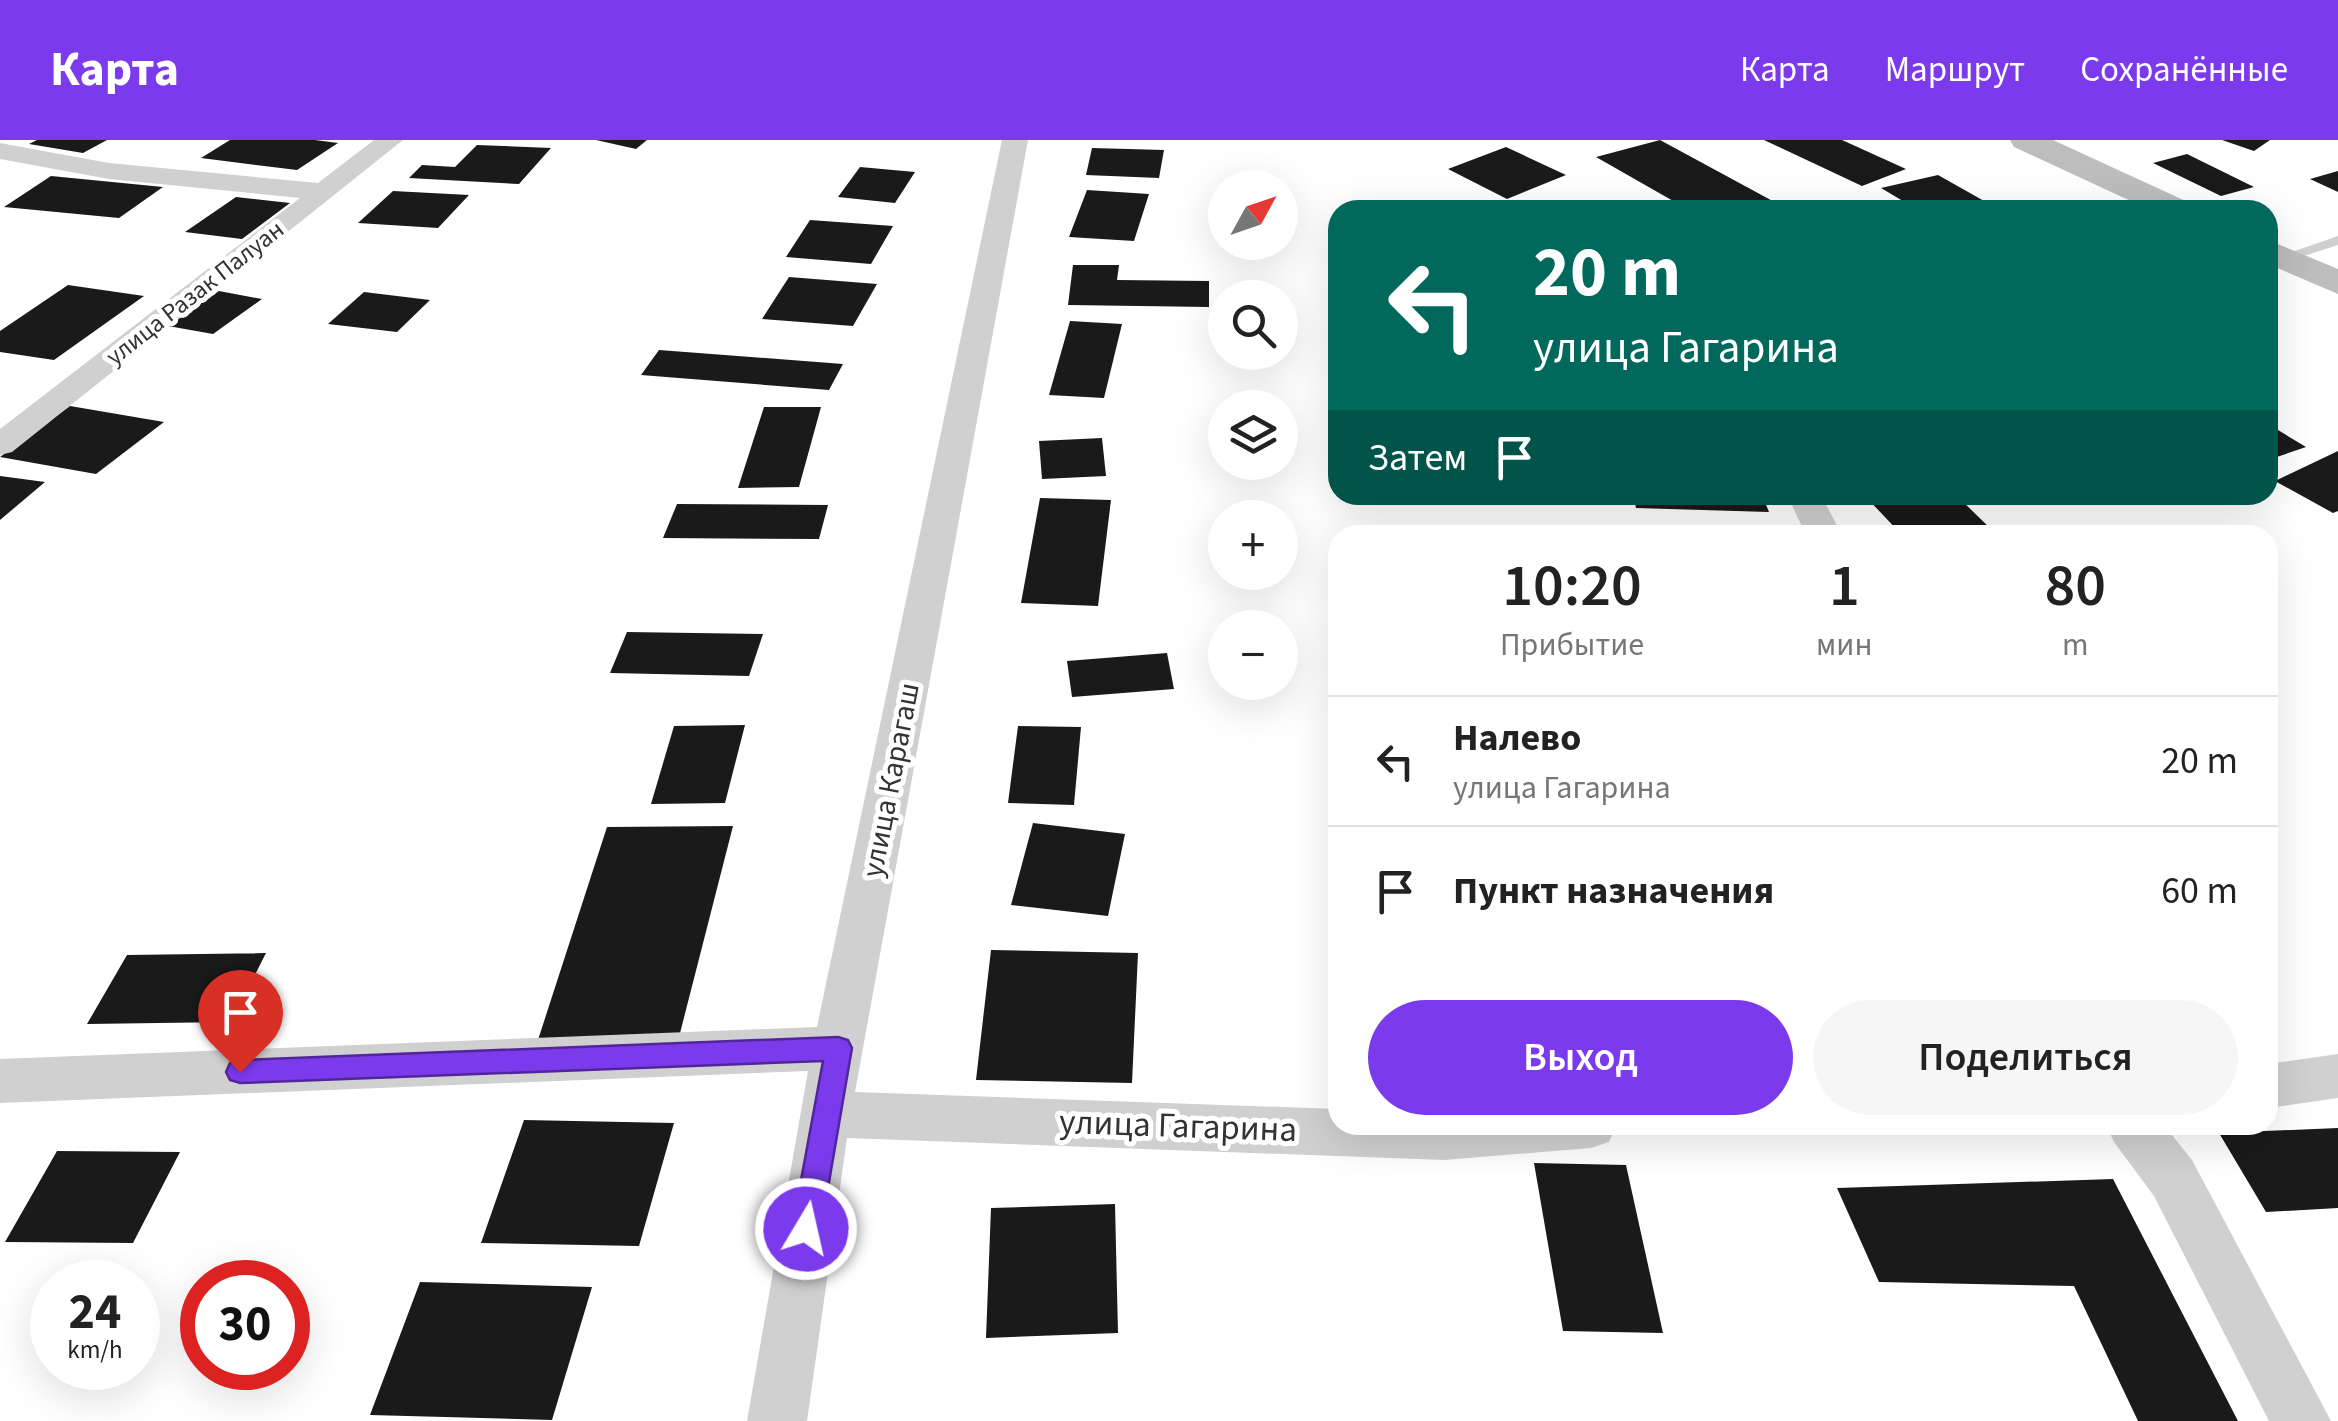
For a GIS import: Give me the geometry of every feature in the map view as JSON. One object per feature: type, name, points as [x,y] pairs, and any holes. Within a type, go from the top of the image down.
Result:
[{"type":"main road","points":[[2026,140],[2156,200]]},
{"type":"main road","points":[[2278,255],[2338,283]]},
{"type":"street","name":"улица Разак Палуан","points":[[0,445],[390,140]]},
{"type":"street","name":"улица Карагаш","points":[[777,1421],[824,1114],[1015,140]]},
{"type":"street","points":[[0,151],[109,172],[324,192]]},
{"type":"street","points":[[0,1081],[838,1048]]},
{"type":"street","points":[[2278,1085],[2338,1076]]},
{"type":"street","name":"улица Гагарина","points":[[824,1114],[1328,1132]]},
{"type":"street","name":"улица Гагарина","points":[[1416,1135],[1457,1135]]},
{"type":"street","points":[[2140,1135],[2173,1178],[2301,1421]]},
{"type":"lane","points":[[2278,253],[2338,240]]},
{"type":"building","points":[[37,140],[107,140],[83,153],[29,144]]},
{"type":"building","points":[[230,140],[338,143],[297,170],[201,158]]},
{"type":"building","points":[[596,140],[647,140],[636,149]]},
{"type":"building","points":[[1660,140],[1771,200],[1671,200],[1596,157]]},
{"type":"building","points":[[1764,140],[1842,140],[1906,169],[1862,186]]},
{"type":"building","points":[[2222,140],[2270,140],[2254,151]]},
{"type":"building","points":[[477,145],[551,148],[519,184],[409,178],[422,165],[455,167]]},
{"type":"building","points":[[1506,147],[1566,175],[1507,199],[1448,169]]},
{"type":"building","points":[[1092,148],[1164,150],[1159,178],[1086,175]]},
{"type":"building","points":[[2187,154],[2254,187],[2221,196],[2153,163]]},
{"type":"building","points":[[860,167],[915,172],[895,203],[838,197]]},
{"type":"building","points":[[2338,171],[2338,192],[2310,179]]},
{"type":"building","points":[[1938,175],[1982,200],[1901,200],[1881,188]]},
{"type":"building","points":[[51,176],[163,187],[119,218],[4,207]]},
{"type":"building","points":[[1087,190],[1149,194],[1134,241],[1069,237]]},
{"type":"building","points":[[393,191],[469,195],[438,228],[358,223]]},
{"type":"building","points":[[236,197],[290,203],[242,239],[185,232]]},
{"type":"building","points":[[810,220],[893,226],[871,264],[786,257]]},
{"type":"building","points":[[1073,265],[1119,265],[1117,280],[1208,281],[1208,307],[1068,305]]},
{"type":"building","points":[[789,277],[877,284],[853,326],[762,319]]},
{"type":"building","points":[[68,285],[144,296],[54,360],[0,352],[0,331]]},
{"type":"building","points":[[219,291],[262,299],[213,334],[168,326]]},
{"type":"building","points":[[364,292],[430,300],[397,332],[328,324]]},
{"type":"building","points":[[1070,321],[1122,324],[1104,398],[1049,395]]},
{"type":"building","points":[[659,350],[843,364],[829,390],[641,375]]},
{"type":"building","points":[[70,406],[164,422],[96,474],[0,457]]},
{"type":"building","points":[[764,407],[821,407],[799,487],[738,488]]},
{"type":"building","points":[[2278,430],[2306,447],[2278,457]]},
{"type":"building","points":[[1102,438],[1106,476],[1042,479],[1039,441]]},
{"type":"building","points":[[2338,451],[2338,511],[2333,513],[2278,480]]},
{"type":"building","points":[[0,476],[45,482],[0,520]]},
{"type":"building","points":[[1040,498],[1111,500],[1098,606],[1021,603]]},
{"type":"building","points":[[677,504],[828,505],[819,539],[663,538]]},
{"type":"building","points":[[1635,505],[1766,505],[1769,512]]},
{"type":"building","points":[[1874,505],[1966,505],[1987,525],[1892,525]]},
{"type":"building","points":[[627,632],[763,634],[749,676],[610,673]]},
{"type":"building","points":[[1167,653],[1174,689],[1072,697],[1067,661]]},
{"type":"building","points":[[745,725],[725,803],[651,804],[674,726]]},
{"type":"building","points":[[1018,726],[1081,727],[1074,805],[1008,803]]},
{"type":"building","points":[[1033,823],[1125,834],[1108,916],[1011,905]]},
{"type":"building","points":[[733,826],[678,1041],[537,1043],[607,827]]},
{"type":"building","points":[[991,950],[1138,953],[1132,1083],[976,1080]]},
{"type":"building","points":[[266,953],[231,1022],[87,1024],[127,955]]},
{"type":"building","points":[[524,1120],[674,1123],[639,1246],[481,1243]]},
{"type":"building","points":[[2338,1128],[2338,1208],[2266,1212],[2220,1135],[2278,1135],[2278,1131]]},
{"type":"building","points":[[57,1151],[180,1152],[133,1243],[5,1242]]},
{"type":"building","points":[[1534,1163],[1626,1165],[1663,1333],[1563,1331]]},
{"type":"building","points":[[2113,1179],[2238,1421],[2138,1421],[2074,1286],[1879,1282],[1837,1188]]},
{"type":"building","points":[[1115,1204],[1118,1333],[986,1338],[991,1208]]},
{"type":"building","points":[[420,1282],[592,1287],[552,1420],[370,1415]]},
{"type":"route","points":[[240,1072],[838,1048],[806,1229]]}]
